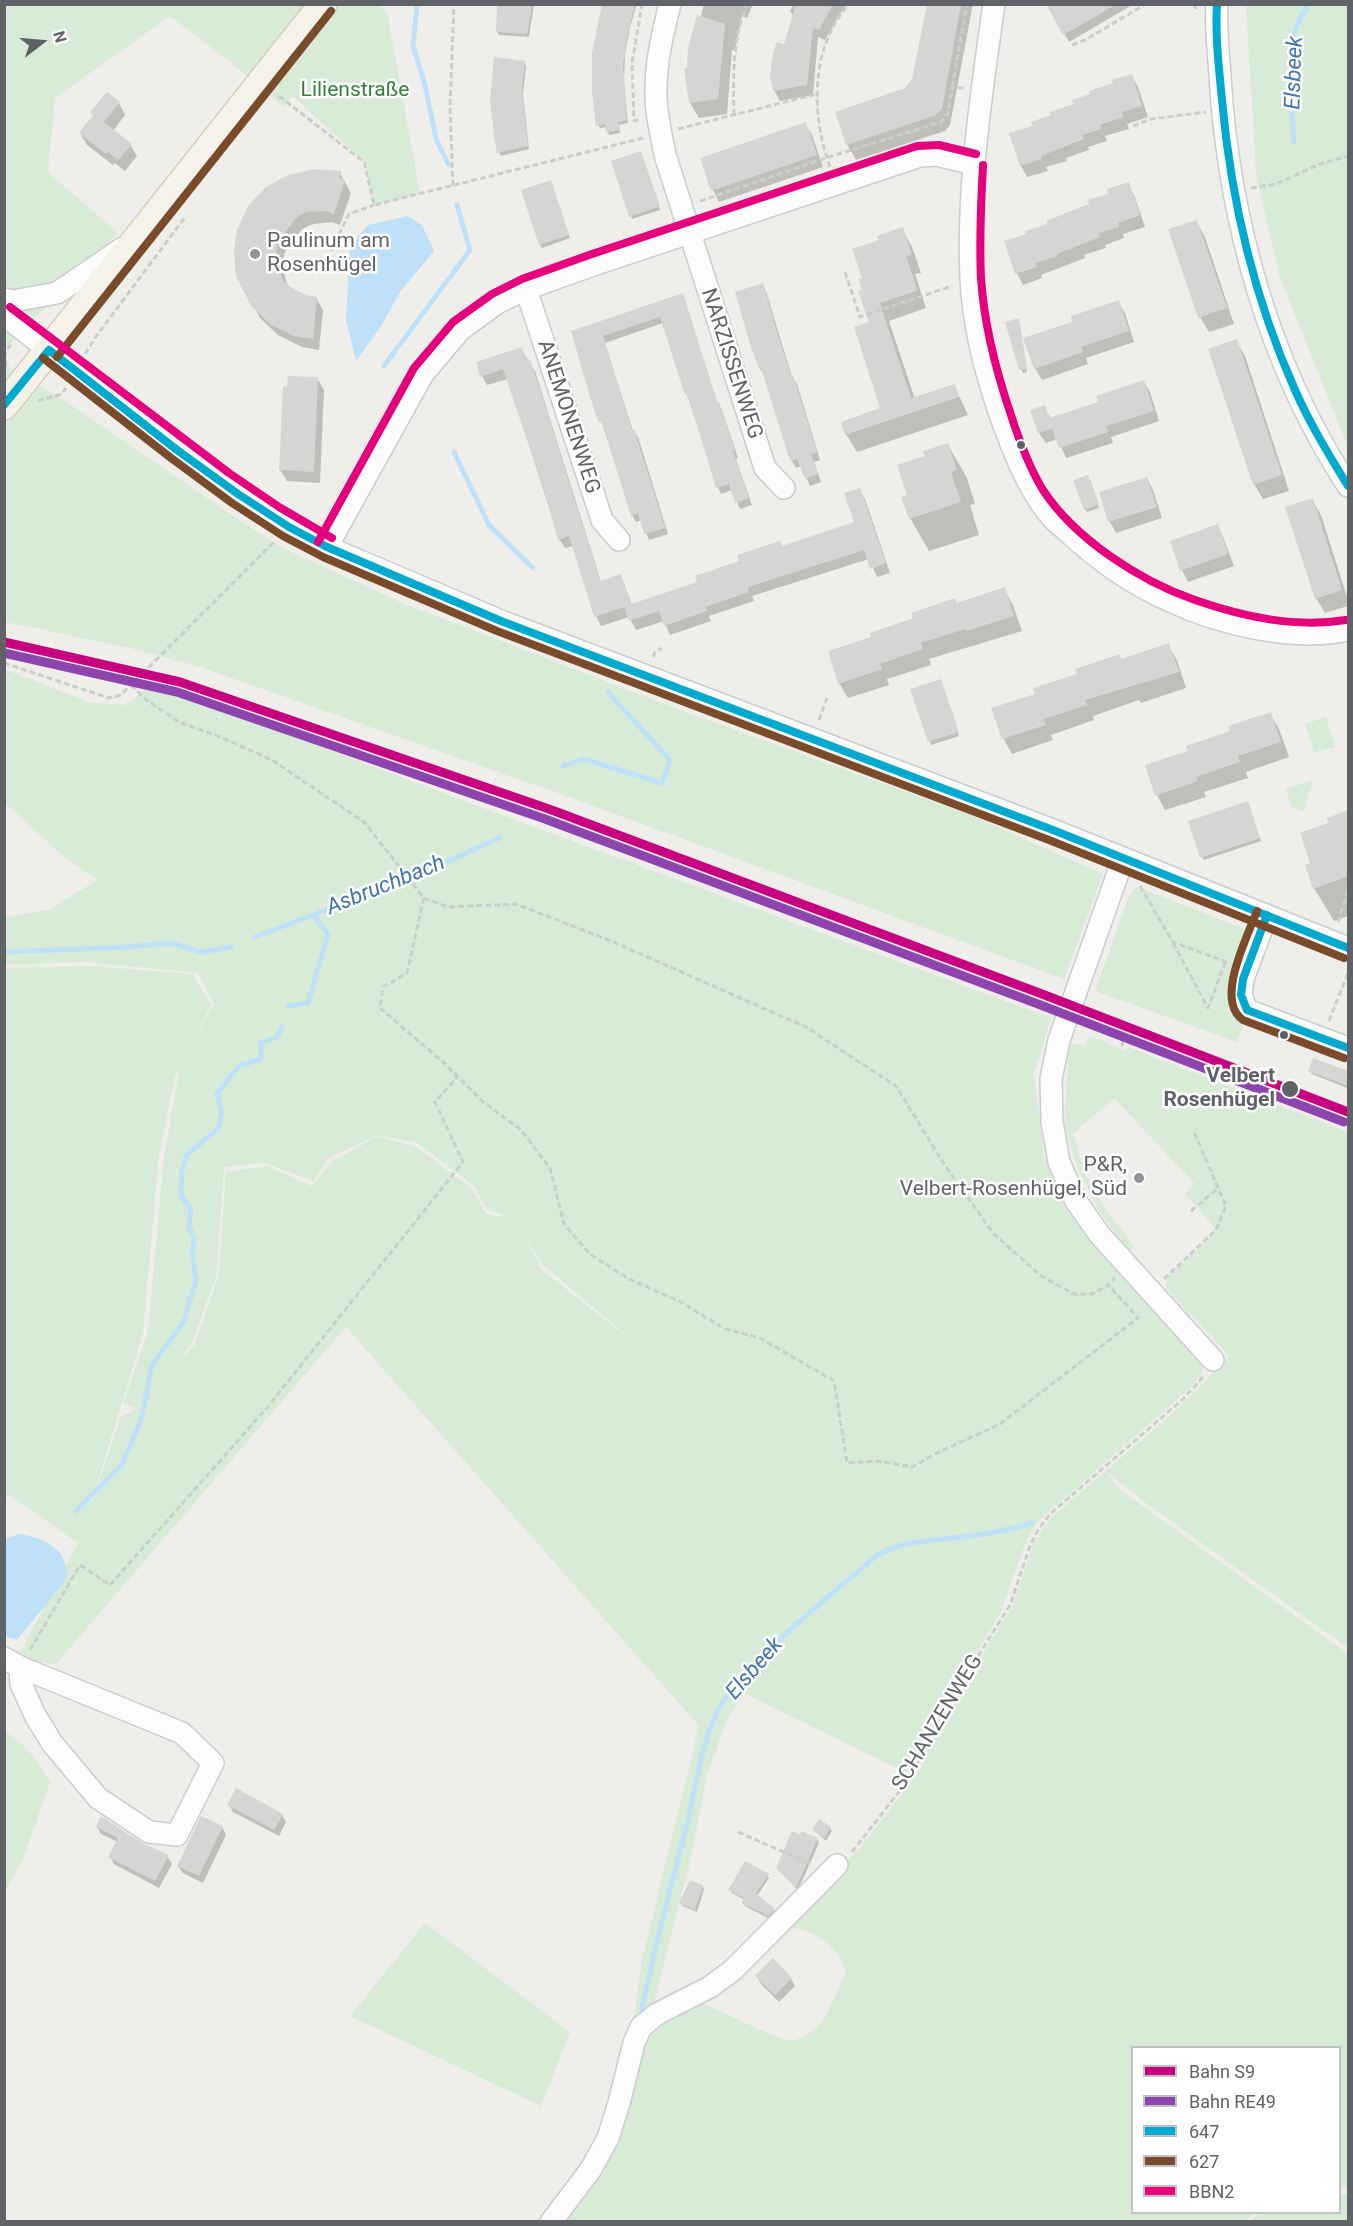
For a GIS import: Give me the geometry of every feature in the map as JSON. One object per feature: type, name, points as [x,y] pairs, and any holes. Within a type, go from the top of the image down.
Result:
[{"type":"main road","points":[[4,406],[323,4]]},
{"type":"street","name":"NARZISSENWEG","points":[[670,4],[661,40],[656,89],[661,134],[689,234],[765,468],[784,488]]},
{"type":"street","points":[[994,4],[973,164],[971,280],[978,335],[986,370],[1012,448],[1028,483],[1049,515],[1084,547],[1113,571],[1147,591],[1189,610],[1236,624],[1281,632],[1348,630]]},
{"type":"street","points":[[1217,4],[1222,110],[1243,240],[1269,322],[1297,397],[1330,459],[1348,486]]},
{"type":"street","points":[[327,547],[423,375],[460,330],[497,303],[526,289],[920,156],[937,155],[973,164]]},
{"type":"street","points":[[4,299],[13,301],[57,293],[138,238]]},
{"type":"street","name":"ANEMONENWEG","points":[[526,289],[602,520],[619,540]]},
{"type":"street","points":[[4,315],[177,450],[238,494],[327,547],[501,621],[1053,830],[1348,948]]},
{"type":"street","points":[[1123,859],[1059,1040],[1051,1079],[1052,1122],[1059,1162],[1076,1201],[1099,1234],[1210,1357]]},
{"type":"street","points":[[1267,915],[1246,970],[1241,995],[1247,1010],[1348,1048]]},
{"type":"street","points":[[12,1663],[182,1733],[213,1763],[177,1834],[149,1832],[98,1798],[52,1743],[40,1725],[12,1663]]},
{"type":"street","points":[[551,2222],[591,2169],[608,2138],[634,2043],[641,2027],[661,2012],[710,1987],[727,1975],[834,1869]]},
{"type":"path","points":[[453,186],[450,106],[454,4]]},
{"type":"path","points":[[734,115],[732,74],[735,40],[747,4]]},
{"type":"path","points":[[827,160],[821,137],[817,94],[818,78],[825,47],[837,17],[849,4]]},
{"type":"path","points":[[681,207],[941,122],[948,113],[967,4]]},
{"type":"path","points":[[1072,45],[1085,40],[1146,4]]},
{"type":"path","points":[[1193,4],[1195,10]]},
{"type":"path","points":[[261,82],[364,162],[374,205]]},
{"type":"path","points":[[952,87],[981,90]]},
{"type":"path","points":[[331,251],[350,214],[374,205],[817,94]]},
{"type":"path","points":[[1133,126],[1151,119],[1189,114]]},
{"type":"path","points":[[1234,191],[1276,184],[1320,164],[1348,156]]},
{"type":"path","points":[[845,272],[860,317],[971,280]]},
{"type":"path","points":[[35,401],[62,394],[75,370]]},
{"type":"path","points":[[4,663],[109,698],[121,694],[290,527]]},
{"type":"path","points":[[655,652],[662,648]]},
{"type":"path","points":[[131,685],[145,699],[179,722],[272,760],[364,822],[424,898],[448,907],[516,904],[611,941],[806,1027],[896,1086],[944,1164],[993,1233],[1041,1276],[1074,1294],[1092,1294],[1108,1285],[1127,1266]]},
{"type":"path","points":[[812,739],[827,698]]},
{"type":"path","points":[[1139,884],[1208,1008],[1226,962]]},
{"type":"path","points":[[1337,922],[1348,890]]},
{"type":"path","points":[[424,898],[407,973],[383,987],[380,1008],[482,1101],[521,1130],[550,1168],[564,1224],[590,1254],[629,1279],[681,1302],[725,1329],[760,1338],[834,1381],[847,1462],[878,1461],[912,1467],[937,1453],[1000,1425],[1138,1318],[1108,1285]]},
{"type":"path","points":[[1173,942],[1246,970]]},
{"type":"path","points":[[1322,1038],[1348,974]]},
{"type":"path","points":[[1122,1046],[1123,1040]]},
{"type":"path","points":[[12,1663],[80,1565],[110,1585],[266,1409],[463,1162],[435,1102],[457,1077]]},
{"type":"path","points":[[1162,1286],[1165,1276],[1216,1230],[1226,1206],[1194,1132]]},
{"type":"path","points":[[1191,1210],[1217,1189]]},
{"type":"path","name":"SCHANZENWEG","points":[[834,1869],[855,1849],[912,1775],[941,1715],[1010,1605],[1030,1546],[1043,1523],[1050,1514],[1201,1381],[1210,1357]]},
{"type":"path","points":[[738,1832],[834,1869]]},
{"type":"green space","name":"Lilienstraße","points":[[378,4],[387,12],[420,194],[374,205],[364,162],[293,96],[284,107],[170,16],[55,98],[48,172],[118,233],[5,349],[5,5]]},
{"type":"green space","points":[[1246,5],[1348,5],[1348,447],[1279,275],[1256,174]]},
{"type":"green space","points":[[5,364],[61,398],[254,530],[287,550],[400,602],[688,713],[970,815],[1103,874],[1064,979],[558,793],[197,666],[130,648],[5,622]]},
{"type":"green space","points":[[9,671],[91,703],[125,705],[148,687],[240,716],[1051,1018],[1034,1074],[1044,1156],[1107,1257],[1204,1361],[1202,1373],[1188,1390],[1035,1526],[1026,1542],[999,1616],[930,1729],[908,1774],[744,1693],[727,1720],[707,1775],[689,1866],[651,2014],[630,2030],[642,1959],[699,1726],[346,1327],[55,1665],[18,1657],[78,1543],[8,1494],[5,1501],[5,968],[91,966],[192,974],[211,1005],[192,1045],[214,1004],[198,973],[86,962],[5,965],[5,918],[51,909],[97,880],[64,857],[5,803],[4,672]],"holes":[[[180,1067],[164,1157],[148,1331],[123,1404],[137,1408],[121,1417],[87,1516],[143,1334],[159,1155],[175,1076]],[[378,1135],[417,1143],[474,1186],[487,1209],[510,1218],[486,1214],[472,1189],[417,1147],[378,1136],[333,1161],[312,1186],[267,1166],[226,1172],[219,1273],[195,1344],[181,1359],[193,1340],[216,1276],[224,1167],[265,1163],[313,1181],[329,1158]],[[525,1236],[542,1264],[640,1347],[542,1270]]]},
{"type":"green space","points":[[1326,717],[1335,747],[1314,753],[1305,724]]},
{"type":"green space","points":[[1313,780],[1304,811],[1291,807],[1286,789]]},
{"type":"green space","points":[[1137,887],[1250,931],[1231,1002],[1243,1028],[1237,1042],[1095,991],[1129,896]]},
{"type":"green space","points":[[1091,1036],[1126,1051],[1128,1047],[1348,1132],[1348,1648],[1146,1503],[1107,1472],[1116,1487],[1348,1654],[1348,2188],[1341,2188],[1341,2046],[1131,2046],[1131,2214],[1254,2214],[1242,2222],[556,2222],[574,2199],[642,2033],[695,2000],[789,2041],[796,2040],[814,2030],[825,2017],[846,1973],[843,1964],[830,1947],[812,1934],[802,1930],[781,1928],[860,1848],[914,1778],[939,1726],[1013,1605],[1034,1542],[1051,1518],[1176,1410],[1230,1356],[1165,1285],[1167,1277],[1215,1233],[1212,1224],[1185,1194],[1194,1183],[1114,1098],[1073,1134],[1085,1173],[1104,1207],[1135,1247],[1129,1252],[1100,1212],[1080,1174],[1064,1127],[1069,1044],[1085,1045],[1088,1037]]},
{"type":"green space","points":[[5,1732],[36,1760],[50,1782],[24,1857],[5,1891]]},
{"type":"green space","points":[[425,1923],[570,2032],[541,2106],[350,2016]]},
{"type":"green space","points":[[1341,2194],[1348,2194],[1348,2221],[1251,2220],[1258,2214],[1341,2214]]},
{"type":"water","points":[[408,216],[422,225],[434,251],[400,292],[380,328],[356,361],[346,320],[350,246],[368,225]]},
{"type":"water","points":[[18,1534],[37,1538],[54,1547],[63,1558],[68,1575],[17,1640],[5,1636],[4,1540]]},
{"type":"building","points":[[497,4],[532,4],[527,34],[496,32]]},
{"type":"building","points":[[602,4],[635,4],[623,64],[627,120],[618,122],[620,130],[606,132],[605,124],[596,126],[592,91],[592,53]]},
{"type":"building","points":[[796,4],[833,4],[819,30],[813,28],[807,85],[773,91],[770,76],[773,53],[777,42],[784,44]]},
{"type":"building","points":[[927,4],[961,4],[942,109],[936,115],[846,145],[835,112],[905,88],[912,79]]},
{"type":"building","points":[[1046,4],[1117,4],[1063,35]]},
{"type":"building","points":[[697,15],[725,24],[718,99],[689,103],[684,68],[687,68],[688,48]]},
{"type":"building","points":[[494,57],[525,61],[522,90],[528,146],[497,153],[490,100]]},
{"type":"building","points":[[1132,74],[1142,106],[1122,112],[1123,117],[1100,125],[1101,129],[1082,135],[1084,139],[1041,156],[1042,159],[1020,166],[1009,133],[1032,126],[1031,122],[1073,104],[1072,100],[1090,94],[1089,91]]},
{"type":"building","points":[[107,92],[120,102],[104,122],[132,144],[118,160],[108,152],[106,154],[79,133],[93,115],[90,112]]},
{"type":"building","points":[[806,122],[817,155],[711,191],[700,158]]},
{"type":"building","points":[[641,151],[660,206],[629,217],[611,161]]},
{"type":"building","name":"Paulinum am Rosenhügel","points":[[315,169],[341,171],[339,178],[345,180],[334,214],[325,211],[306,212],[296,218],[279,240],[276,251],[282,279],[290,287],[317,297],[313,339],[294,336],[270,324],[251,306],[236,276],[234,251],[237,230],[248,206],[266,187],[288,175]]},
{"type":"building","points":[[551,180],[569,235],[539,245],[521,190]]},
{"type":"building","points":[[1129,182],[1140,215],[1118,223],[1119,227],[1099,233],[1100,237],[1036,263],[1037,267],[1015,274],[1004,241],[1026,234],[1025,231],[1047,224],[1046,221],[1089,204],[1088,200],[1108,194],[1107,189]]},
{"type":"building","points":[[1197,220],[1227,308],[1198,318],[1168,229]]},
{"type":"building","points":[[903,227],[912,255],[906,256],[917,289],[880,303],[911,398],[955,384],[959,397],[845,435],[841,422],[880,408],[854,327],[869,322],[858,291],[862,290],[858,279],[862,278],[852,249],[879,240],[877,236]]},
{"type":"building","points":[[763,283],[817,452],[811,454],[818,474],[805,479],[797,459],[790,461],[761,368],[759,369],[750,344],[735,292]]},
{"type":"building","points":[[683,293],[749,498],[735,503],[729,484],[716,488],[660,317],[603,336],[665,528],[644,534],[638,513],[631,516],[602,422],[599,423],[590,397],[571,331]]},
{"type":"building","points":[[1119,300],[1129,331],[1081,347],[1083,352],[1034,369],[1023,338],[1072,322],[1071,316]]},
{"type":"building","points":[[1019,318],[1027,369],[1019,370],[1005,322]]},
{"type":"building","points":[[1237,339],[1282,475],[1253,485],[1208,349]]},
{"type":"building","points":[[522,347],[527,361],[530,360],[539,386],[600,581],[621,574],[631,604],[697,582],[695,576],[739,561],[737,555],[780,541],[782,546],[854,522],[844,493],[860,488],[886,563],[870,569],[864,550],[748,587],[749,592],[705,607],[707,611],[664,626],[659,611],[629,621],[624,607],[594,617],[569,536],[558,540],[543,487],[503,369],[480,377],[476,362]]},
{"type":"building","points":[[288,376],[318,377],[314,472],[279,470],[283,386],[287,387]]},
{"type":"building","points":[[1144,380],[1154,411],[1106,426],[1108,432],[1059,448],[1052,429],[1038,433],[1030,410],[1045,405],[1049,418],[1098,402],[1096,396]]},
{"type":"building","points":[[948,443],[957,470],[951,472],[961,502],[909,519],[901,497],[907,495],[897,465],[925,456],[923,451]]},
{"type":"building","points":[[1088,475],[1099,504],[1084,510],[1073,480]]},
{"type":"building","points":[[1147,477],[1157,507],[1108,522],[1099,492]]},
{"type":"building","points":[[1313,498],[1342,590],[1315,599],[1285,507]]},
{"type":"building","points":[[1218,524],[1228,554],[1180,571],[1170,541]]},
{"type":"building","points":[[1005,587],[1014,616],[921,643],[923,649],[880,664],[882,669],[838,684],[828,651],[871,637],[870,633],[913,618],[911,613],[955,598],[957,603]]},
{"type":"building","points":[[1169,643],[1179,672],[1085,700],[1087,705],[1044,719],[1046,725],[1002,739],[991,708],[1035,694],[1033,688],[1077,674],[1075,669],[1120,654],[1121,659]]},
{"type":"building","points":[[941,679],[959,732],[928,742],[910,689]]},
{"type":"building","points":[[1271,712],[1281,742],[1238,756],[1240,762],[1196,777],[1198,781],[1155,796],[1145,765],[1188,751],[1186,746],[1230,731],[1228,726]]},
{"type":"building","points":[[1248,801],[1260,838],[1200,858],[1188,821]]},
{"type":"building","points":[[1348,810],[1348,876],[1313,889],[1305,865],[1310,863],[1300,833],[1328,823],[1327,818]]},
{"type":"building","points":[[1313,1058],[1348,1071],[1348,1086],[1308,1071]]},
{"type":"building","points":[[236,1788],[283,1814],[274,1830],[227,1805]]},
{"type":"building","points":[[101,1816],[142,1843],[169,1855],[155,1881],[108,1857],[118,1838],[96,1827]]},
{"type":"building","points":[[201,1816],[223,1826],[199,1876],[177,1866]]},
{"type":"building","points":[[819,1819],[831,1827],[824,1838],[812,1830]]},
{"type":"building","points":[[792,1831],[800,1835],[801,1831],[818,1838],[796,1888],[776,1868]]},
{"type":"building","points":[[745,1861],[769,1874],[756,1893],[775,1909],[768,1916],[742,1903],[744,1898],[728,1890]]},
{"type":"building","points":[[690,1880],[703,1885],[695,1910],[679,1903]]},
{"type":"building","points":[[773,1958],[792,1978],[775,1995],[755,1976]]},
{"type":"waterway","name":"Asbruchbach","points":[[417,4],[413,46],[425,85],[436,139],[449,165]]},
{"type":"waterway","name":"Elsbeek","points":[[1294,142],[1291,97],[1294,57],[1292,38],[1301,16],[1307,9],[1305,4]]},
{"type":"waterway","name":"Asbruchbach","points":[[384,366],[470,250],[457,205]]},
{"type":"waterway","name":"Asbruchbach","points":[[454,452],[489,525],[533,568]]},
{"type":"waterway","name":"Asbruchbach","points":[[563,766],[584,759],[662,783],[670,760],[608,692]]},
{"type":"waterway","name":"Asbruchbach","points":[[288,1006],[308,1003],[328,934],[313,915],[423,873],[499,838]]},
{"type":"waterway","points":[[255,937],[313,915]]},
{"type":"waterway","points":[[4,952],[170,943],[202,952],[231,947]]},
{"type":"waterway","name":"Asbruchbach","points":[[76,1511],[122,1465],[142,1417],[152,1365],[183,1323],[196,1280],[192,1254],[194,1239],[189,1226],[191,1209],[181,1196],[182,1169],[187,1154],[217,1130],[222,1114],[217,1094],[239,1066],[261,1059],[261,1043],[277,1037],[282,1026]]},
{"type":"waterway","name":"Elsbeek","points":[[642,2010],[703,1751],[713,1721],[730,1693],[779,1640],[876,1556],[904,1545],[983,1534],[1032,1523]]},
{"type":"rail line","name":"S9","points":[[4,642],[180,682],[549,809],[1042,994],[1348,1112]]},
{"type":"rail line","name":"RE49","points":[[4,653],[177,692],[545,819],[1038,1004],[1344,1122]]},
{"type":"transit line","name":"647","points":[[1217,4],[1218,52],[1226,137],[1231,175],[1246,248],[1280,355],[1313,427],[1348,486]]},
{"type":"transit line","name":"627","points":[[57,357],[331,11]]},
{"type":"transit line","name":"BBN2","points":[[318,542],[414,368],[453,322],[492,294],[522,279],[592,254],[917,146],[939,145],[976,154]]},
{"type":"transit line","name":"BBN2","points":[[983,165],[981,278],[992,347],[1017,434],[1033,472],[1056,508],[1110,556],[1131,570],[1174,592],[1251,616],[1308,623],[1346,620]]},
{"type":"transit line","name":"BBN2","points":[[10,307],[229,473],[279,507],[332,538]]},
{"type":"transit line","name":"647","points":[[49,350],[177,450],[238,494],[289,527],[327,547],[501,621],[1053,830],[1348,948]]},
{"type":"transit line","name":"647","points":[[4,405],[49,350]]},
{"type":"transit line","name":"627","points":[[43,358],[232,503],[283,536],[323,557],[497,631],[1049,840],[1344,958]]},
{"type":"transit line","name":"627","points":[[1257,911],[1241,951],[1232,983],[1235,1011],[1243,1020],[1344,1058]]},
{"type":"transit line","name":"647","points":[[1267,915],[1243,979],[1241,995],[1247,1010],[1348,1048]]},
{"type":"place","name":"Paulinum am Rosenhügel","points":[[255,254]]},
{"type":"place","name":"Velbert Rosenhügel","points":[[1290,1089]]},
{"type":"place","name":"P&R, Velbert-Rosenhügel, Süd","points":[[1139,1178]]}]
